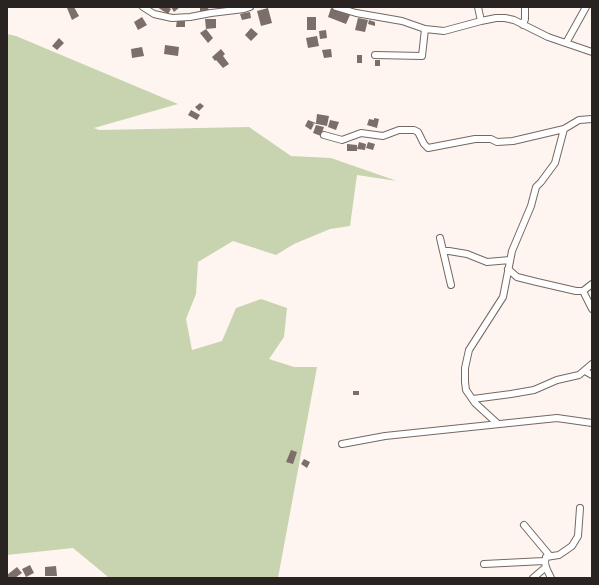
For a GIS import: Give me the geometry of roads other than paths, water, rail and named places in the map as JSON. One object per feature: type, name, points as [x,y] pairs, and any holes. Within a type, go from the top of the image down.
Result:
[{"type":"street","points":[[143,7],[154,14],[172,18],[190,17],[250,7]]},
{"type":"street","points":[[336,7],[356,13],[402,21],[425,29],[444,31],[481,21],[505,18],[514,20],[548,37],[592,52]]},
{"type":"street","points":[[478,7],[481,21]]},
{"type":"street","points":[[523,25],[525,19],[525,7]]},
{"type":"street","points":[[566,43],[586,7]]},
{"type":"street","points":[[375,55],[422,56],[425,29]]},
{"type":"street","points":[[324,135],[342,140],[362,133],[383,136],[399,130],[414,130],[418,132],[424,144],[428,148],[475,139],[491,139],[497,142],[513,141],[564,129],[579,120],[592,119]]},
{"type":"street","points":[[498,424],[475,403],[466,390],[465,368],[469,350],[503,297],[512,252],[532,206],[536,187],[555,163],[564,129]]},
{"type":"street","points":[[440,238],[451,285]]},
{"type":"street","points":[[443,251],[468,254],[487,262],[510,260]]},
{"type":"street","points":[[508,269],[517,277],[570,290],[583,291],[592,284]]},
{"type":"street","points":[[583,291],[592,309]]},
{"type":"street","points":[[473,399],[534,390],[557,380],[579,375],[592,364]]},
{"type":"street","points":[[585,371],[592,376]]},
{"type":"street","points":[[342,444],[385,436],[557,418],[592,423]]},
{"type":"street","points":[[551,578],[545,564],[546,557],[559,555],[572,546],[578,536],[580,508]]},
{"type":"street","points":[[524,525],[550,556]]},
{"type":"street","points":[[484,564],[545,564]]},
{"type":"street","points":[[533,578],[545,564]]}]
